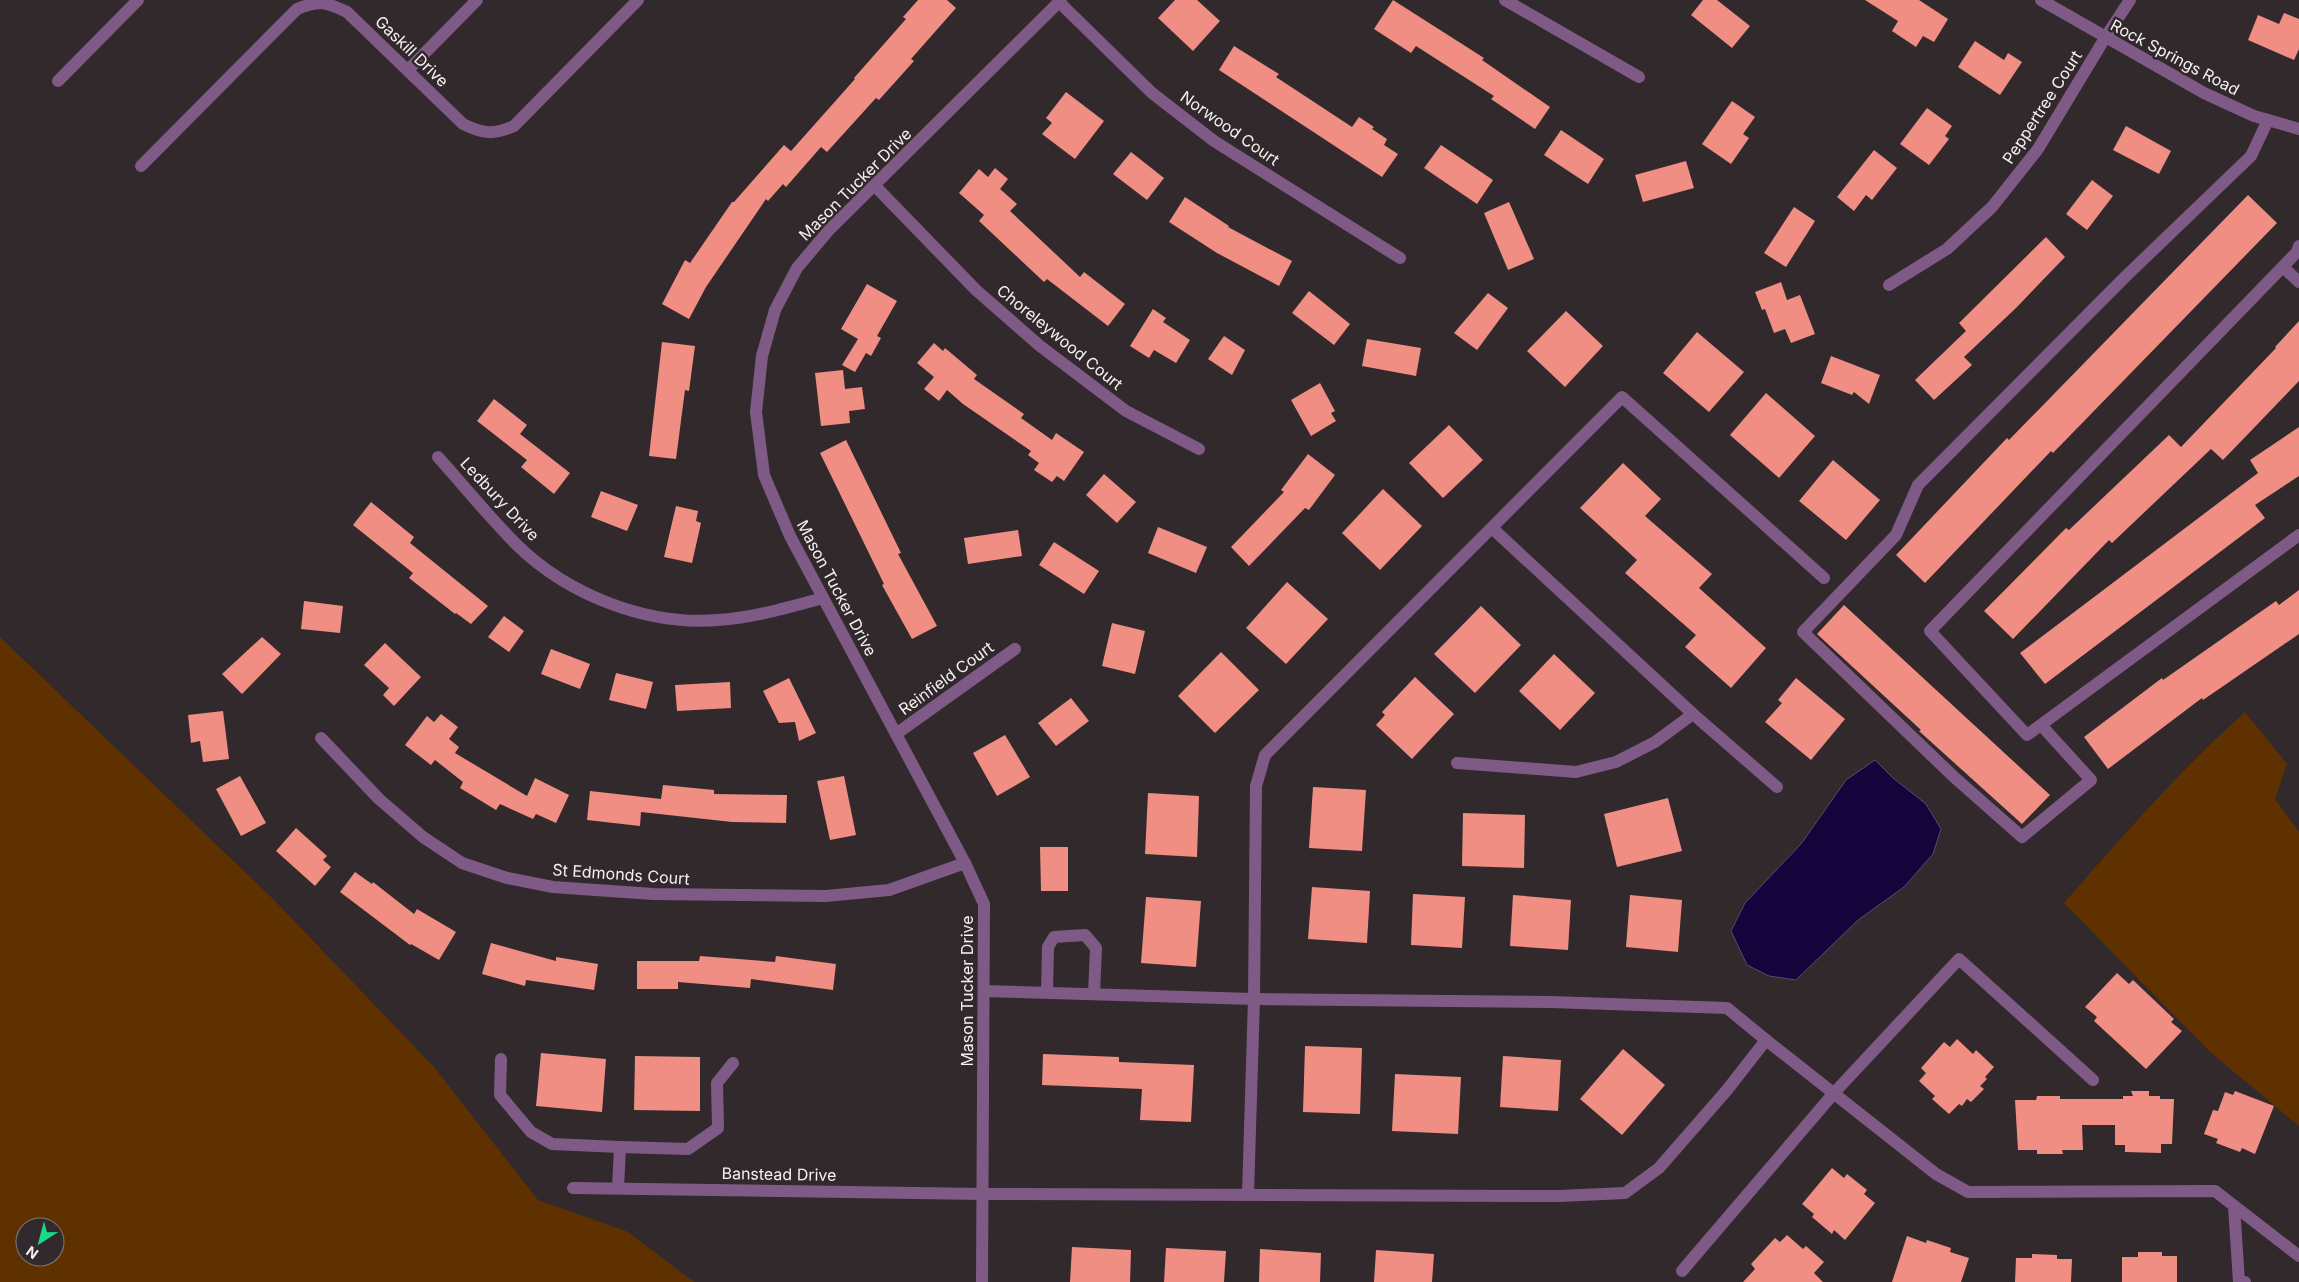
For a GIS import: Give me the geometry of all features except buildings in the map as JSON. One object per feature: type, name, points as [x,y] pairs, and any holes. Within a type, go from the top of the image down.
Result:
[{"type":"street","points":[[58,81],[138,0]]},
{"type":"street","points":[[409,69],[477,0]]},
{"type":"street","name":"Gaskill Drive","points":[[140,166],[297,9],[312,3],[328,3],[347,12],[409,69],[464,124],[487,134],[500,132],[514,126],[638,0]]},
{"type":"street","points":[[1505,0],[1639,77]]},
{"type":"street","name":"Rock Springs Road","points":[[2041,0],[2204,93],[2254,116],[2299,129]]},
{"type":"street","name":"Peppertree Court","points":[[1889,285],[1947,249],[1992,207],[2038,149],[2130,0]]},
{"type":"street","name":"Mason Tucker Drive","points":[[982,1282],[984,904],[965,863],[790,536],[764,475],[756,412],[762,356],[775,310],[797,268],[829,230],[1060,1]]},
{"type":"street","name":"Norwood Court","points":[[1060,1],[1152,92],[1214,141],[1400,258]]},
{"type":"street","points":[[2041,725],[2091,780],[2022,837],[1954,777],[1803,632],[1896,535],[1918,484],[2125,277],[2251,156],[2268,120]]},
{"type":"street","name":"Choreleywood Court","points":[[875,186],[976,290],[1040,346],[1126,411],[1199,450]]},
{"type":"street","points":[[2299,246],[2297,252],[2283,267],[1930,631],[2027,735],[2299,535]]},
{"type":"street","points":[[2283,267],[2299,282]]},
{"type":"street","points":[[1248,1194],[1254,999],[1256,786],[1265,755],[1622,397],[1824,578]]},
{"type":"street","name":"Ledbury Drive","points":[[438,457],[518,546],[561,580],[623,609],[663,618],[718,620],[770,611],[822,598]]},
{"type":"street","points":[[1492,528],[1693,714],[1777,787]]},
{"type":"street","name":"Reinfield Court","points":[[896,734],[1015,649]]},
{"type":"street","points":[[1457,763],[1576,772],[1616,762],[1655,742],[1693,714]]},
{"type":"street","name":"St Edmonds Court","points":[[321,738],[378,799],[424,837],[462,863],[507,878],[553,887],[653,894],[826,896],[889,890],[965,863]]},
{"type":"street","points":[[1047,992],[1048,947],[1054,937],[1085,935],[1096,948],[1094,994]]},
{"type":"street","points":[[1682,1270],[1834,1093],[1959,959],[2093,1080]]},
{"type":"street","points":[[984,990],[1254,999],[1551,1002],[1727,1008],[1936,1174],[1968,1192],[2215,1192],[2299,1256]]},
{"type":"street","name":"Banstead Drive","points":[[573,1188],[983,1194],[1559,1196],[1625,1193],[1659,1168],[1728,1090],[1766,1040]]},
{"type":"street","points":[[501,1058],[500,1095],[531,1132],[552,1144],[688,1149],[718,1128],[717,1083],[733,1063]]},
{"type":"street","points":[[618,1188],[620,1147]]},
{"type":"street","points":[[2234,1206],[2239,1282],[2245,1282]]},
{"type":"shaded area","points":[[0,637],[274,900],[434,1067],[538,1200],[628,1232],[694,1282],[0,1282]]},
{"type":"shaded area","points":[[2245,712],[2287,764],[2275,799],[2299,832],[2299,1126],[2210,1052],[2064,903],[2174,781]]},
{"type":"shaded area","points":[[1875,760],[1893,778],[1926,804],[1941,829],[1933,854],[1904,887],[1858,920],[1796,980],[1769,976],[1747,965],[1731,931],[1745,903],[1801,844],[1846,780]]}]
